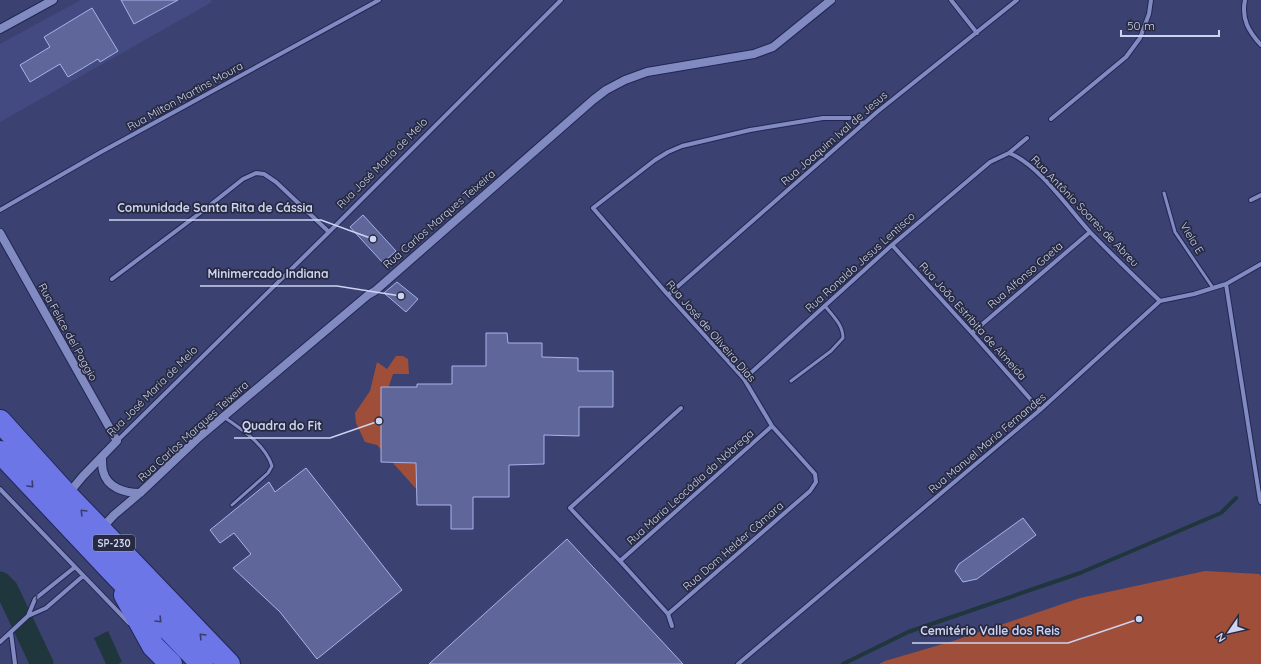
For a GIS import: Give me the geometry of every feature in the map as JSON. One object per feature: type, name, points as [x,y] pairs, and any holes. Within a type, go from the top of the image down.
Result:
[{"type":"highway","name":"SP-230","points":[[0,421],[67,495],[229,664]]},
{"type":"highway","name":"SP-230","points":[[2,454],[202,664]]},
{"type":"highway","points":[[112,571],[147,641],[170,664]]},
{"type":"street","points":[[0,29],[53,0]]},
{"type":"street","name":"Rua Milton Martins Moura","points":[[0,210],[379,0]]},
{"type":"street","name":"Rua José Maria de Melo","points":[[67,495],[117,441],[561,0]]},
{"type":"street","name":"Rua Carlos Marques Teixeira","points":[[100,529],[197,439],[368,295],[375,291],[606,90],[625,80],[647,72],[754,54],[773,47],[831,0]]},
{"type":"street","points":[[951,0],[977,33]]},
{"type":"street","name":"Rua Joaquim Ival de Jesus","points":[[668,295],[864,123],[1017,0]]},
{"type":"street","points":[[1051,119],[1126,57],[1140,38],[1149,14],[1151,0]]},
{"type":"street","points":[[1245,0],[1244,21],[1261,45]]},
{"type":"street","name":"Rua José de Oliveira Dias","points":[[810,491],[816,482],[814,474],[772,426],[744,378],[668,295],[593,208],[655,160],[682,146],[750,130],[823,118],[850,118],[864,123]]},
{"type":"street","points":[[1009,153],[1027,138]]},
{"type":"street","name":"Rua Ronaldo Jesus Lentisco","points":[[744,378],[892,245],[990,162],[1009,153]]},
{"type":"street","name":"Rua Antônio Soares de Abreu","points":[[1009,153],[1019,156],[1036,171],[1090,232],[1160,301]]},
{"type":"street","points":[[112,279],[243,179],[256,173],[264,174],[276,182],[329,232]]},
{"type":"street","points":[[1251,200],[1261,195]]},
{"type":"street","name":"Rua Alfonso Gaeta","points":[[972,333],[1090,232]]},
{"type":"street","name":"Rua Felice del Paggio","points":[[0,233],[117,441]]},
{"type":"street","name":"Rua João Estribita de Almeida","points":[[892,245],[1040,410]]},
{"type":"street","points":[[1160,301],[1194,294],[1226,284],[1261,264]]},
{"type":"street","points":[[1226,284],[1261,502]]},
{"type":"street","name":"Rua Manuel Maria Fernandes","points":[[738,664],[1040,410],[1160,301]]},
{"type":"street","points":[[672,626],[668,614],[570,508],[681,408]]},
{"type":"street","name":"Rua Maria Leocádia da Nóbrega","points":[[620,561],[772,426]]},
{"type":"street","points":[[102,458],[103,471],[107,480],[115,487],[126,493],[140,493]]},
{"type":"street","points":[[0,489],[131,625]]},
{"type":"street","name":"Rua Dom Helder Câmara","points":[[668,614],[810,491]]},
{"type":"street","points":[[28,616],[35,599],[75,567]]},
{"type":"street","points":[[0,642],[28,616],[46,608],[83,576]]},
{"type":"street","points":[[11,633],[15,664]]},
{"type":"lane","name":"Viela E","points":[[1164,193],[1175,232],[1213,288]]},
{"type":"lane","points":[[791,381],[831,351],[843,338],[843,330],[836,319],[824,306]]},
{"type":"lane","points":[[224,416],[264,450],[272,466],[268,473],[232,505]]},
{"type":"shaded area","points":[[81,0],[211,0],[212,2],[0,122],[0,44]]},
{"type":"shaded area","points":[[396,356],[403,356],[408,359],[409,374],[393,374],[388,389],[424,455],[418,491],[377,445],[365,442],[356,423],[355,413],[370,391],[377,362],[387,369]]},
{"type":"shaded area","points":[[1205,571],[1259,574],[1261,576],[1261,664],[879,664],[953,641],[1080,598]]},
{"type":"shaded area","points":[[108,631],[122,662],[118,664],[106,664],[94,638]]},
{"type":"building","points":[[121,0],[178,0],[134,24]]},
{"type":"building","points":[[92,8],[118,51],[100,62],[98,59],[68,77],[60,64],[30,82],[20,65],[50,47],[44,37]]},
{"type":"building","points":[[363,215],[396,251],[383,263],[350,227]]},
{"type":"building","points":[[397,282],[418,299],[406,312],[384,293]]},
{"type":"building","points":[[486,333],[507,333],[508,343],[542,343],[542,357],[578,358],[578,371],[613,371],[613,407],[579,407],[579,436],[544,435],[544,464],[509,465],[509,497],[473,497],[473,529],[451,529],[451,505],[417,505],[416,463],[381,462],[381,387],[417,387],[417,384],[452,384],[452,366],[486,366]]},
{"type":"building","points":[[306,468],[402,590],[317,659],[280,612],[233,568],[251,554],[234,533],[220,543],[210,530],[269,482],[275,492]]},
{"type":"building","points":[[1023,518],[1036,535],[977,579],[963,582],[955,571],[959,564]]},
{"type":"building","points":[[567,539],[683,664],[429,664]]},
{"type":"waterway","points":[[843,664],[908,632],[1080,573],[1221,513],[1236,498]]},
{"type":"waterway","points":[[0,583],[7,590],[42,664]]},
{"type":"place","name":"Comunidade Santa Rita de Cássia","points":[[373,239]]},
{"type":"place","name":"Minimercado Indiana","points":[[401,296]]},
{"type":"place","name":"Quadra do Fit","points":[[379,421]]},
{"type":"place","name":"Cemitério Valle dos Reis","points":[[1139,619]]}]
